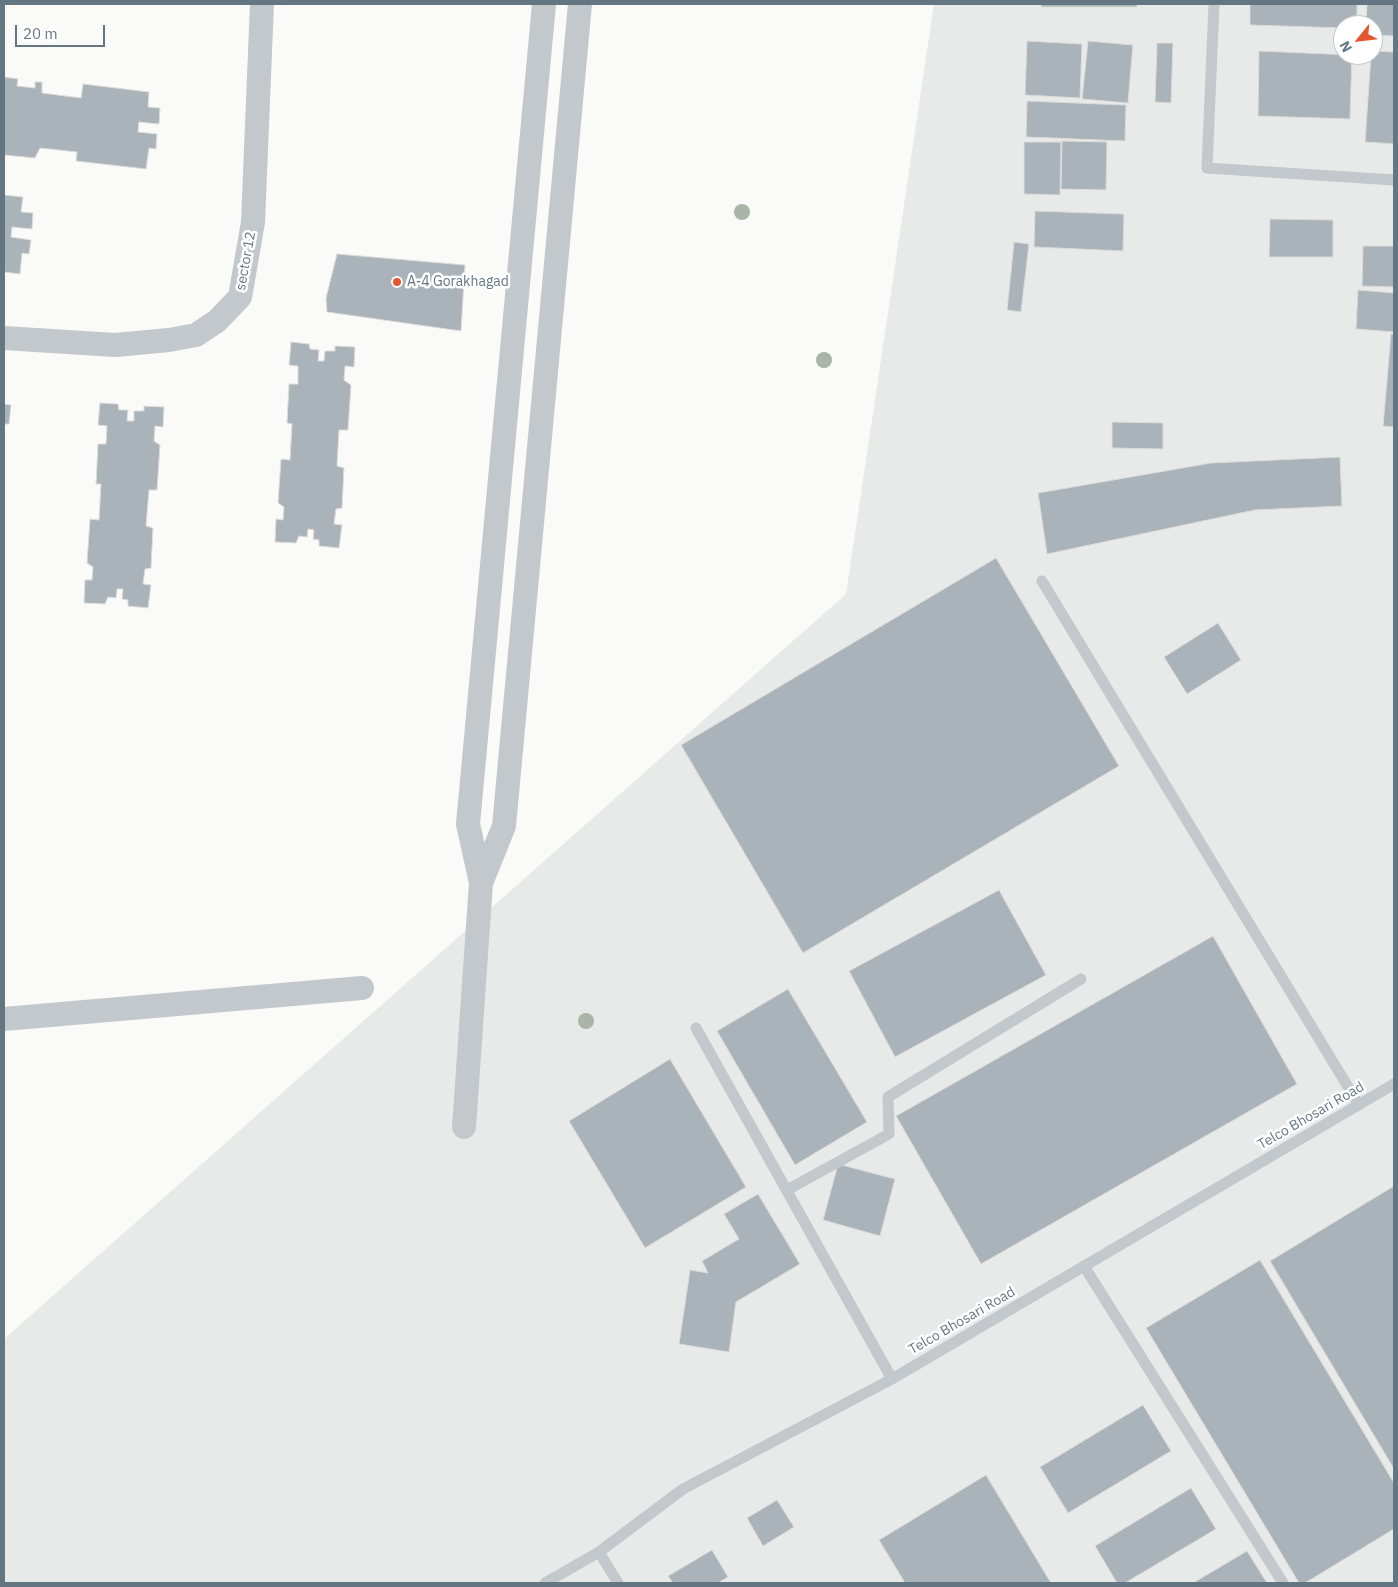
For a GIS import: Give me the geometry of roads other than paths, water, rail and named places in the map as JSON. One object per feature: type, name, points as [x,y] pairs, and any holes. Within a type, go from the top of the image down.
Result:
[{"type":"street","name":"sector 12","points":[[4,338],[115,345],[169,340],[196,335],[217,321],[240,297],[253,222],[262,4]]},
{"type":"street","points":[[464,1127],[481,883],[468,824],[544,4]]},
{"type":"street","points":[[481,883],[504,826],[580,4]]},
{"type":"street","points":[[4,1020],[362,988]]},
{"type":"lane","points":[[1214,4],[1206,168],[1394,180]]},
{"type":"lane","points":[[1042,581],[1359,1105]]},
{"type":"lane","points":[[786,1190],[889,1134],[888,1097],[1082,979]]},
{"type":"lane","points":[[696,1028],[892,1379]]},
{"type":"lane","name":"Telco Bhosari Road","points":[[545,1583],[599,1552],[683,1489],[892,1379],[1394,1084]]},
{"type":"lane","points":[[1084,1266],[1283,1583]]},
{"type":"lane","points":[[599,1552],[618,1583]]},
{"type":"place","name":"A-4 Gorakhagad","points":[[397,282]]}]
